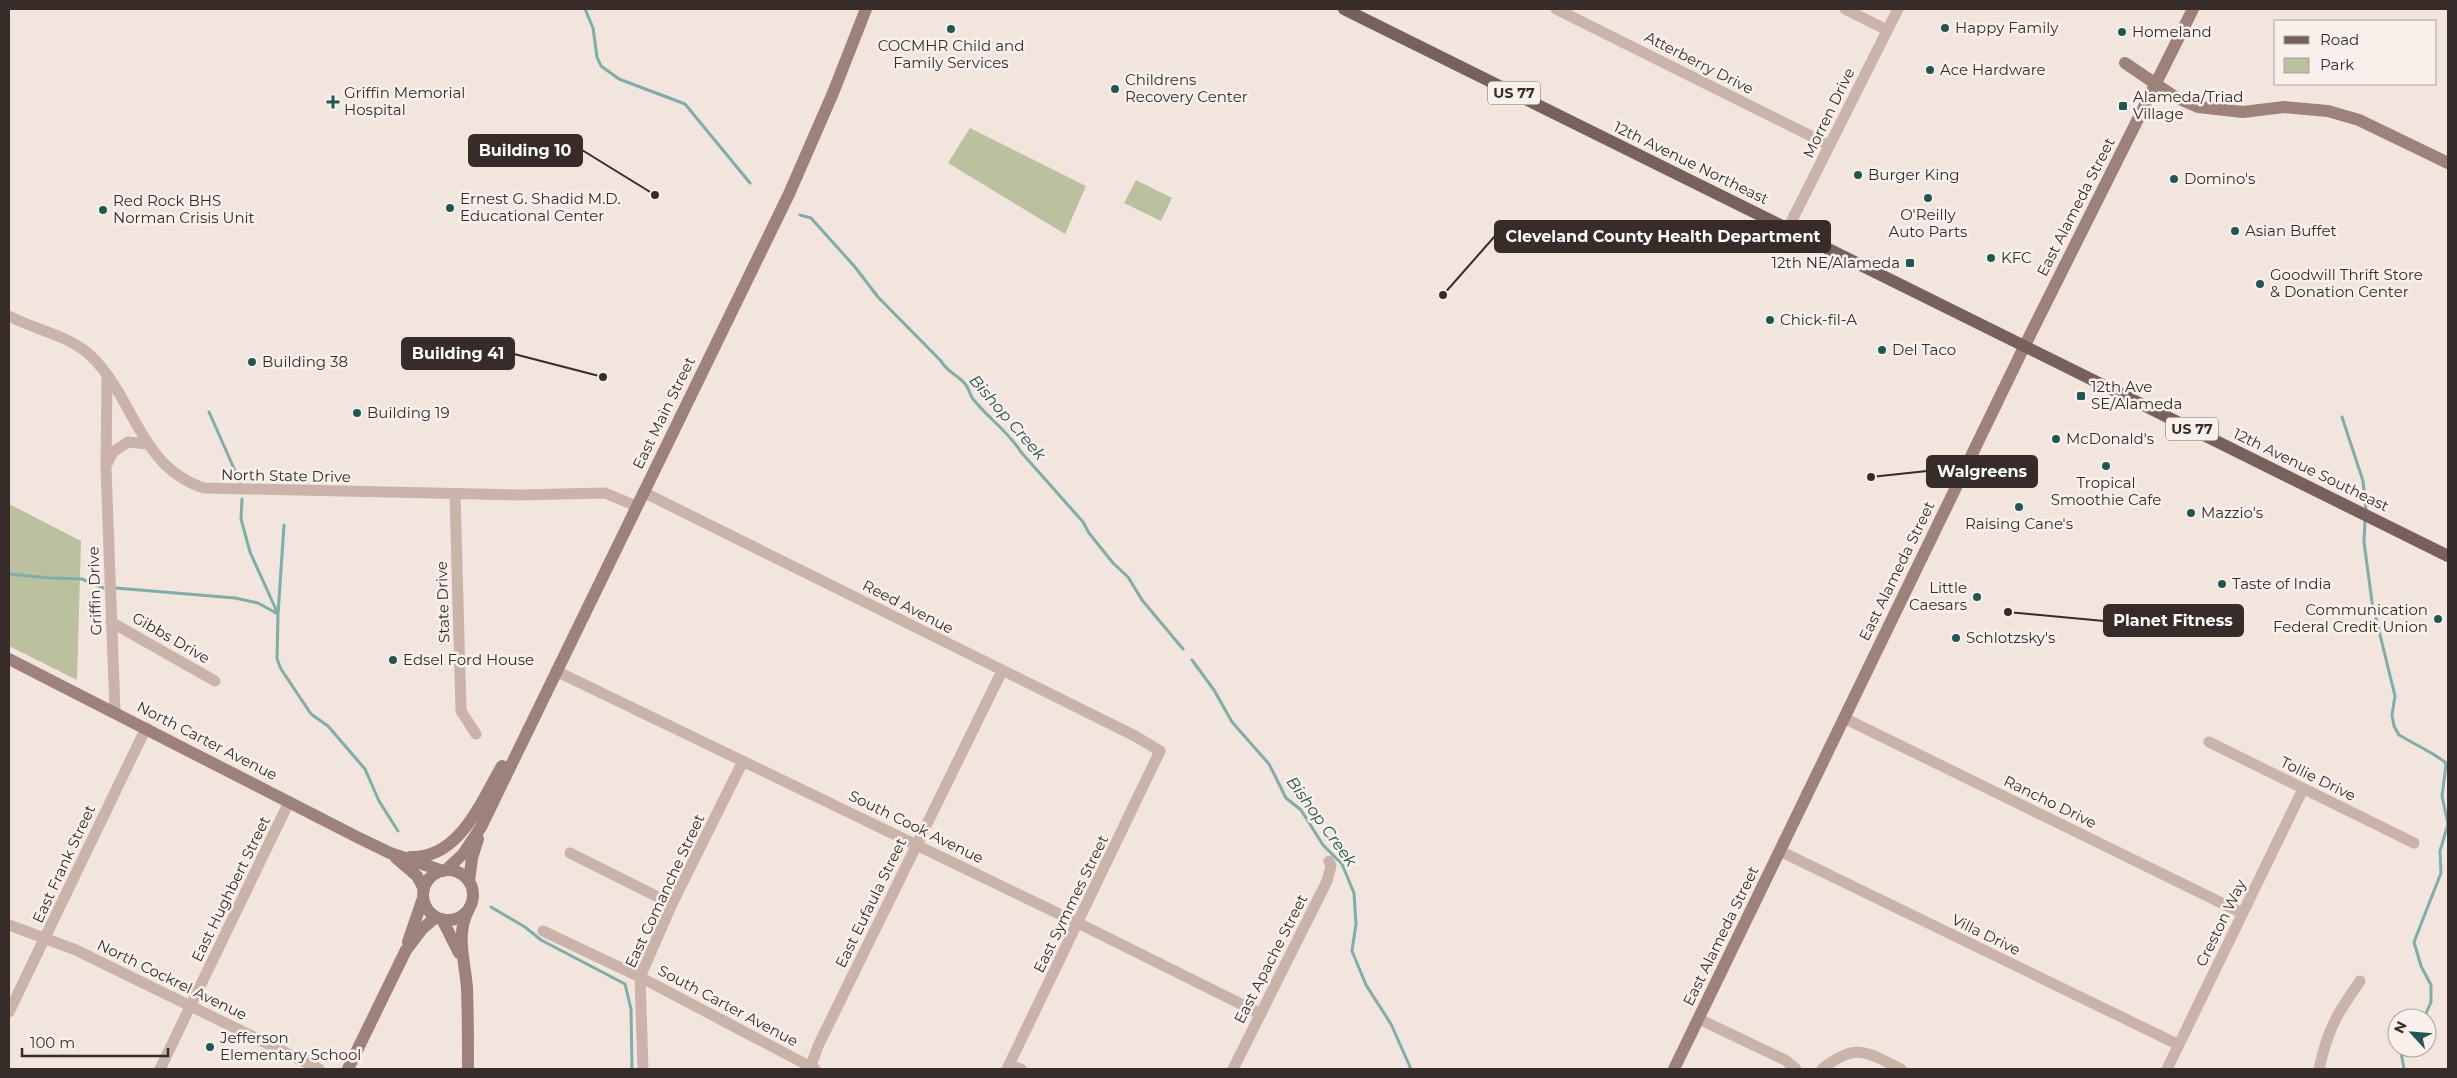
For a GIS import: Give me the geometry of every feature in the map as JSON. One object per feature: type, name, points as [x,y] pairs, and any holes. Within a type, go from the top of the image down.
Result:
[{"type":"main road","name":"12th Avenue Northeast","points":[[1344,9],[2024,347]]},
{"type":"main road","name":"12th Avenue Southeast","points":[[2024,347],[2448,556]]},
{"type":"street","name":"East Main Street","points":[[444,870],[463,854],[481,827],[789,194],[833,93],[866,9]]},
{"type":"street","name":"Atterberry Drive","points":[[1556,9],[1829,145]]},
{"type":"street","points":[[1845,9],[1887,30]]},
{"type":"street","name":"Morren Drive","points":[[1787,230],[1898,9]]},
{"type":"street","name":"East Alameda Street","points":[[1674,1069],[2024,347],[2193,9]]},
{"type":"street","points":[[2125,63],[2174,97],[2198,107],[2243,112],[2284,107],[2328,111],[2359,120],[2448,163]]},
{"type":"street","name":"North State Drive","points":[[9,316],[78,346],[90,355],[107,375],[148,444],[160,459],[182,480],[204,488],[455,494],[605,493],[636,506]]},
{"type":"street","name":"Griffin Drive","points":[[107,375],[106,468],[115,712]]},
{"type":"street","points":[[106,468],[113,452],[128,442],[148,444]]},
{"type":"street","name":"Reed Avenue","points":[[643,492],[1135,736],[1160,751]]},
{"type":"street","name":"State Drive","points":[[455,494],[461,711],[476,734]]},
{"type":"street","name":"Gibbs Drive","points":[[111,622],[215,681]]},
{"type":"street","name":"North Carter Avenue","points":[[9,659],[390,853],[444,870]]},
{"type":"street","name":"South Cook Avenue","points":[[556,671],[1078,922],[1260,1014]]},
{"type":"street","name":"East Eufaula Street","points":[[811,1069],[818,1046],[1002,671]]},
{"type":"street","points":[[404,857],[431,854],[452,843],[459,836],[534,715]]},
{"type":"street","name":"Rancho Drive","points":[[1844,718],[2242,913]]},
{"type":"street","name":"East Frank Street","points":[[9,1012],[146,728]]},
{"type":"street","name":"Tollie Drive","points":[[2209,742],[2414,843]]},
{"type":"street","name":"East Symmes Street","points":[[1008,1067],[1160,751]]},
{"type":"street","name":"East Comanche Street","points":[[644,1069],[640,977],[672,904],[743,761]]},
{"type":"street","name":"Creston Way","points":[[2167,1069],[2302,789]]},
{"type":"street","name":"East Hughbert Street","points":[[160,1069],[289,802]]},
{"type":"street","name":"East Main Street","points":[[469,881],[472,858],[481,827]]},
{"type":"street","name":"Villa Drive","points":[[1780,851],[2178,1045]]},
{"type":"street","name":"North Carter Avenue","points":[[390,853],[417,876],[424,893]]},
{"type":"street","points":[[570,853],[672,904]]},
{"type":"street","name":"East Apache Street","points":[[1233,1069],[1327,881],[1331,866],[1329,861]]},
{"type":"street","points":[[348,1069],[406,950],[424,893],[434,875],[444,870],[456,871],[469,881],[473,895],[464,919],[461,934],[467,988],[468,1069]]},
{"type":"street","points":[[424,893],[426,907],[439,918],[464,962]]},
{"type":"street","points":[[406,950],[422,929],[439,918],[452,920],[461,916],[469,909]]},
{"type":"street","name":"North Cockrel Avenue","points":[[9,925],[76,950],[319,1069]]},
{"type":"street","name":"South Carter Avenue","points":[[543,930],[640,977],[811,1069]]},
{"type":"street","points":[[2319,1069],[2327,1034],[2340,1010],[2360,981]]},
{"type":"street","points":[[1699,1019],[1785,1060],[1796,1069]]},
{"type":"street","points":[[1822,1069],[1835,1059],[1854,1051],[1876,1057],[1902,1069]]},
{"type":"street","points":[[1008,1067],[1021,1069]]},
{"type":"green space","points":[[970,128],[1086,186],[1065,234],[948,163]]},
{"type":"green space","points":[[1136,180],[1172,198],[1161,221],[1124,203]]},
{"type":"green space","points":[[9,504],[81,541],[77,680],[9,646]]},
{"type":"waterway","name":"Bishop Creek","points":[[585,9],[593,28],[597,57],[601,66],[619,79],[685,104],[750,183]]},
{"type":"waterway","name":"Bishop Creek","points":[[800,215],[811,218],[855,267],[878,297],[946,368],[966,385],[973,399],[1016,444],[1083,522],[1089,533],[1113,563],[1128,577],[1142,600],[1183,649]]},
{"type":"waterway","points":[[209,412],[240,482]]},
{"type":"waterway","points":[[2342,417],[2363,481],[2366,510]]},
{"type":"waterway","points":[[242,499],[241,519],[250,552],[278,614],[277,659],[281,669],[311,714],[328,726],[365,769],[379,801],[398,831]]},
{"type":"waterway","points":[[2365,519],[2364,542],[2372,602],[2395,696],[2392,715],[2394,726],[2399,735],[2433,754],[2445,762],[2446,765],[2442,796],[2448,824],[2440,851],[2441,873],[2414,942],[2421,966],[2431,985],[2431,1002],[2428,1008]]},
{"type":"waterway","points":[[116,588],[235,598],[258,603],[278,614],[284,525]]},
{"type":"waterway","points":[[9,574],[82,579],[103,588]]},
{"type":"waterway","name":"Bishop Creek","points":[[1192,660],[1214,690],[1232,722],[1269,764],[1286,798],[1301,810],[1323,845],[1342,864],[1354,893],[1356,924],[1352,951],[1366,985],[1391,1024],[1411,1069]]},
{"type":"waterway","points":[[491,907],[525,927],[541,940],[625,984],[631,1009],[632,1069]]},
{"type":"waterway","points":[[2402,1058],[2404,1069]]},
{"type":"place","name":"Happy Family","points":[[1945,28]]},
{"type":"place","name":"COCMHR Child and Family Services","points":[[951,29]]},
{"type":"place","name":"Homeland","points":[[2122,32]]},
{"type":"place","name":"Ace Hardware","points":[[1930,70]]},
{"type":"place","name":"Childrens Recovery Center","points":[[1115,89]]},
{"type":"place","name":"Griffin Memorial Hospital","points":[[333,102]]},
{"type":"place","name":"Alameda/Triad Village","points":[[2123,106]]},
{"type":"place","name":"Burger King","points":[[1858,175]]},
{"type":"place","name":"Domino's","points":[[2174,179]]},
{"type":"place","name":"Building 10","points":[[655,195]]},
{"type":"place","name":"O'Reilly Auto Parts","points":[[1928,198]]},
{"type":"place","name":"Ernest G. Shadid M.D. Educational Center","points":[[450,208]]},
{"type":"place","name":"Red Rock BHS Norman Crisis Unit","points":[[103,210]]},
{"type":"place","name":"Asian Buffet","points":[[2235,231]]},
{"type":"place","name":"KFC","points":[[1991,258]]},
{"type":"place","name":"12th NE/Alameda","points":[[1910,263]]},
{"type":"place","name":"Goodwill Thrift Store & Donation Center","points":[[2260,284]]},
{"type":"place","name":"Cleveland County Health Department","points":[[1443,295]]},
{"type":"place","name":"Chick-fil-A","points":[[1770,320]]},
{"type":"place","name":"Del Taco","points":[[1882,350]]},
{"type":"place","name":"Building 38","points":[[252,362]]},
{"type":"place","name":"Building 41","points":[[603,377]]},
{"type":"place","name":"12th Ave SE/Alameda","points":[[2081,396]]},
{"type":"place","name":"Building 19","points":[[357,413]]},
{"type":"place","name":"McDonald's","points":[[2056,439]]},
{"type":"place","name":"Tropical Smoothie Cafe","points":[[2106,466]]},
{"type":"place","name":"Walgreens","points":[[1871,477]]},
{"type":"place","name":"Raising Cane's","points":[[2019,507]]},
{"type":"place","name":"Mazzio's","points":[[2191,513]]},
{"type":"place","name":"Taste of India","points":[[2222,584]]},
{"type":"place","name":"Little Caesars","points":[[1977,597]]},
{"type":"place","name":"Planet Fitness","points":[[2008,612]]},
{"type":"place","name":"Communication Federal Credit Union","points":[[2438,619]]},
{"type":"place","name":"Schlotzsky's","points":[[1956,638]]},
{"type":"place","name":"Edsel Ford House","points":[[393,660]]},
{"type":"place","name":"Jefferson Elementary School","points":[[210,1047]]}]
